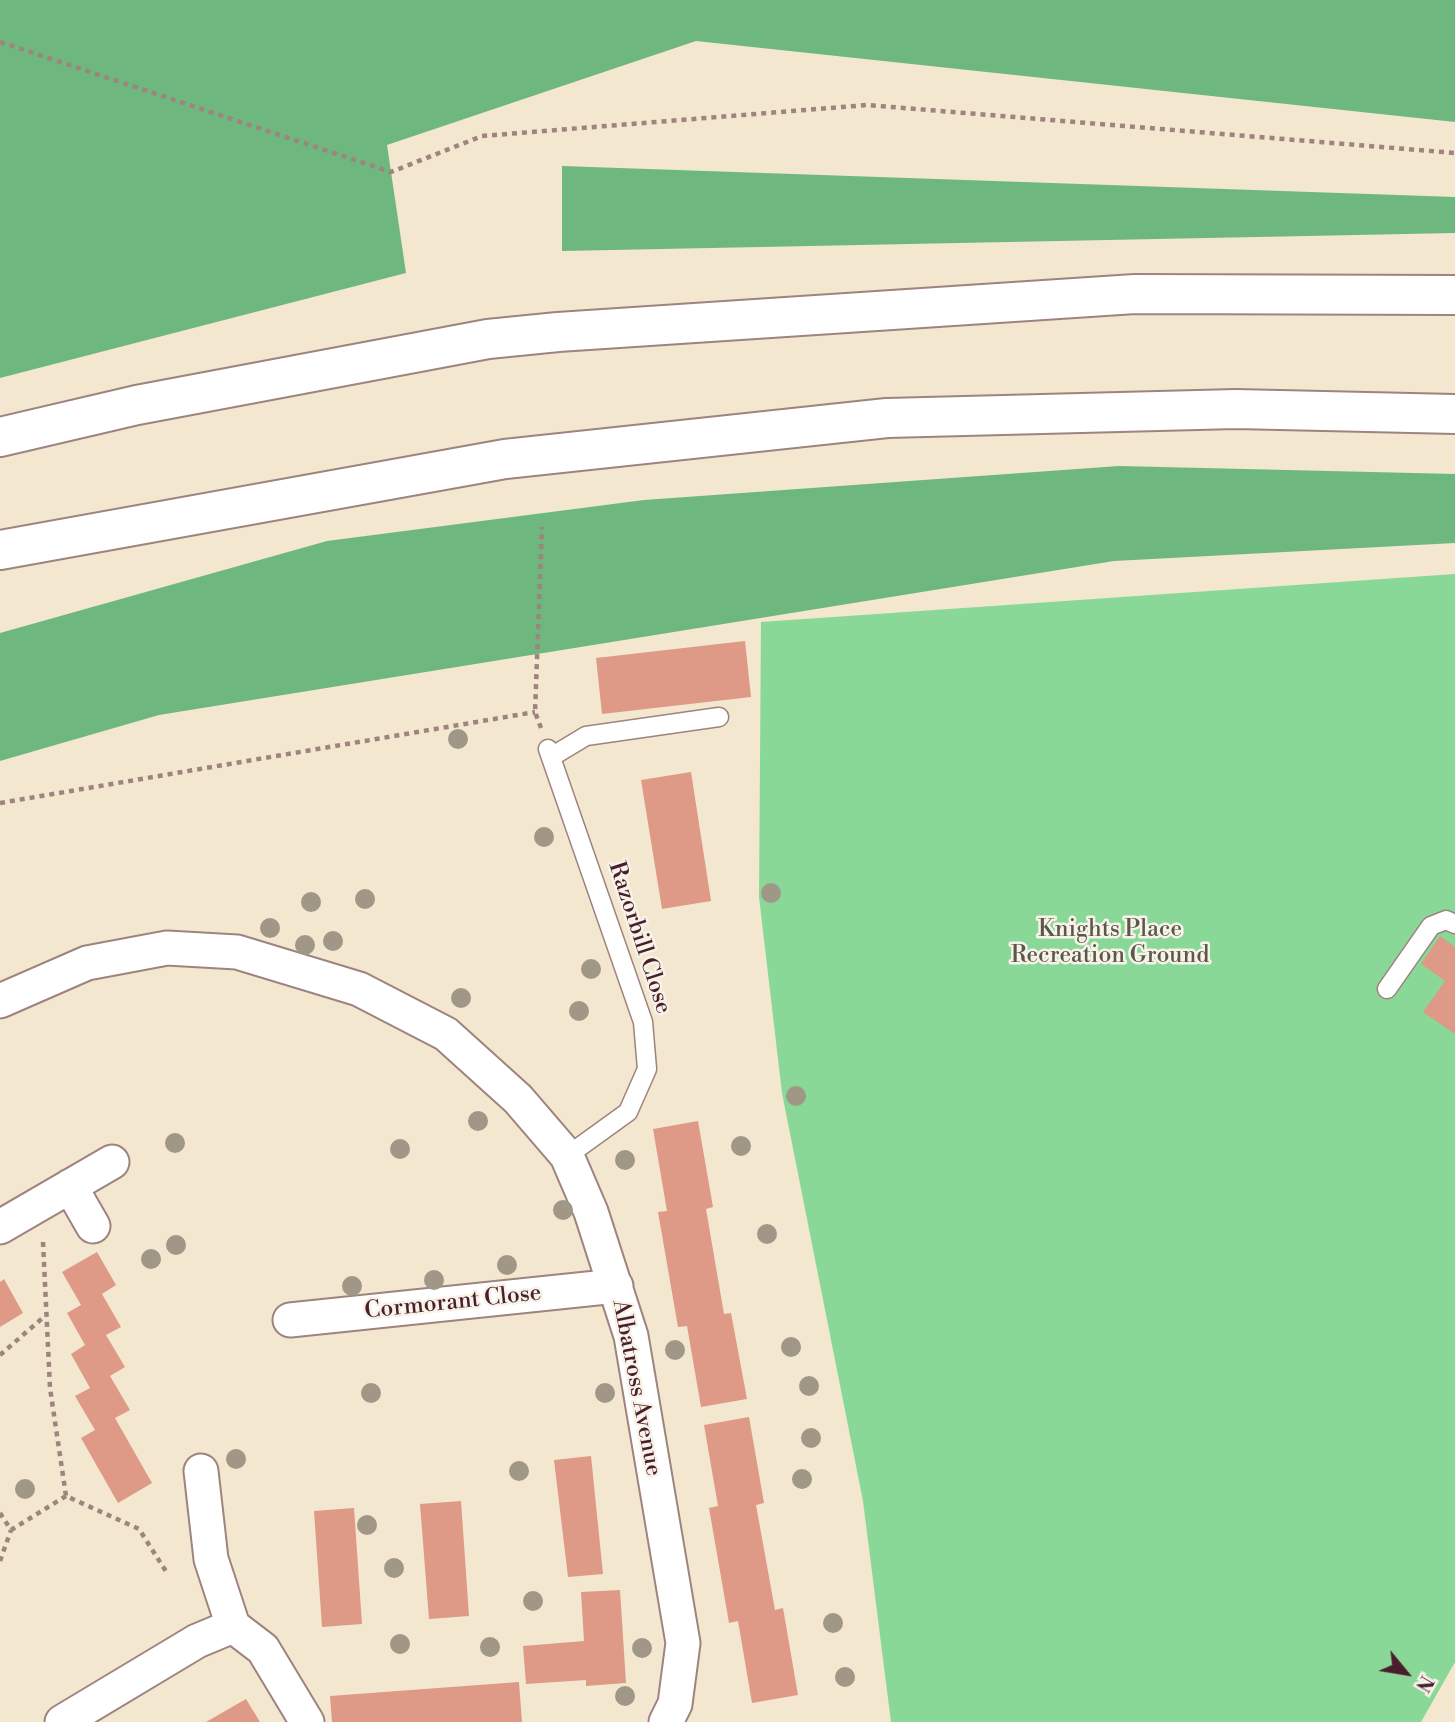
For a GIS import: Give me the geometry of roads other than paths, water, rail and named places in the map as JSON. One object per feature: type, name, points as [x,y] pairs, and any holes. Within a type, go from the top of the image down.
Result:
[{"type":"highway","points":[[0,437],[151,403],[488,340],[558,332],[1135,294],[1455,295]]},
{"type":"highway","points":[[0,550],[505,459],[887,418],[1236,409],[1455,414]]},
{"type":"street","name":"Albatross Avenue","points":[[0,1001],[87,963],[166,948],[237,952],[359,989],[446,1034],[518,1099],[567,1156],[591,1212],[631,1336],[682,1643],[676,1704],[666,1722]]},
{"type":"street","points":[[0,1227],[112,1162]]},
{"type":"street","points":[[70,1186],[93,1226]]},
{"type":"street","name":"Cormorant Close","points":[[290,1320],[616,1286]]},
{"type":"street","points":[[201,1471],[211,1559],[233,1626],[263,1649],[307,1722]]},
{"type":"street","points":[[62,1722],[197,1641],[233,1626]]},
{"type":"lane","name":"Razorbill Close","points":[[567,1156],[628,1112],[647,1069],[643,1023],[550,753],[586,736],[719,717]]},
{"type":"lane","points":[[1387,989],[1431,926],[1446,920],[1455,924]]},
{"type":"park label","name":"Knights Place Recreation Ground","points":[[1110,943]]}]
